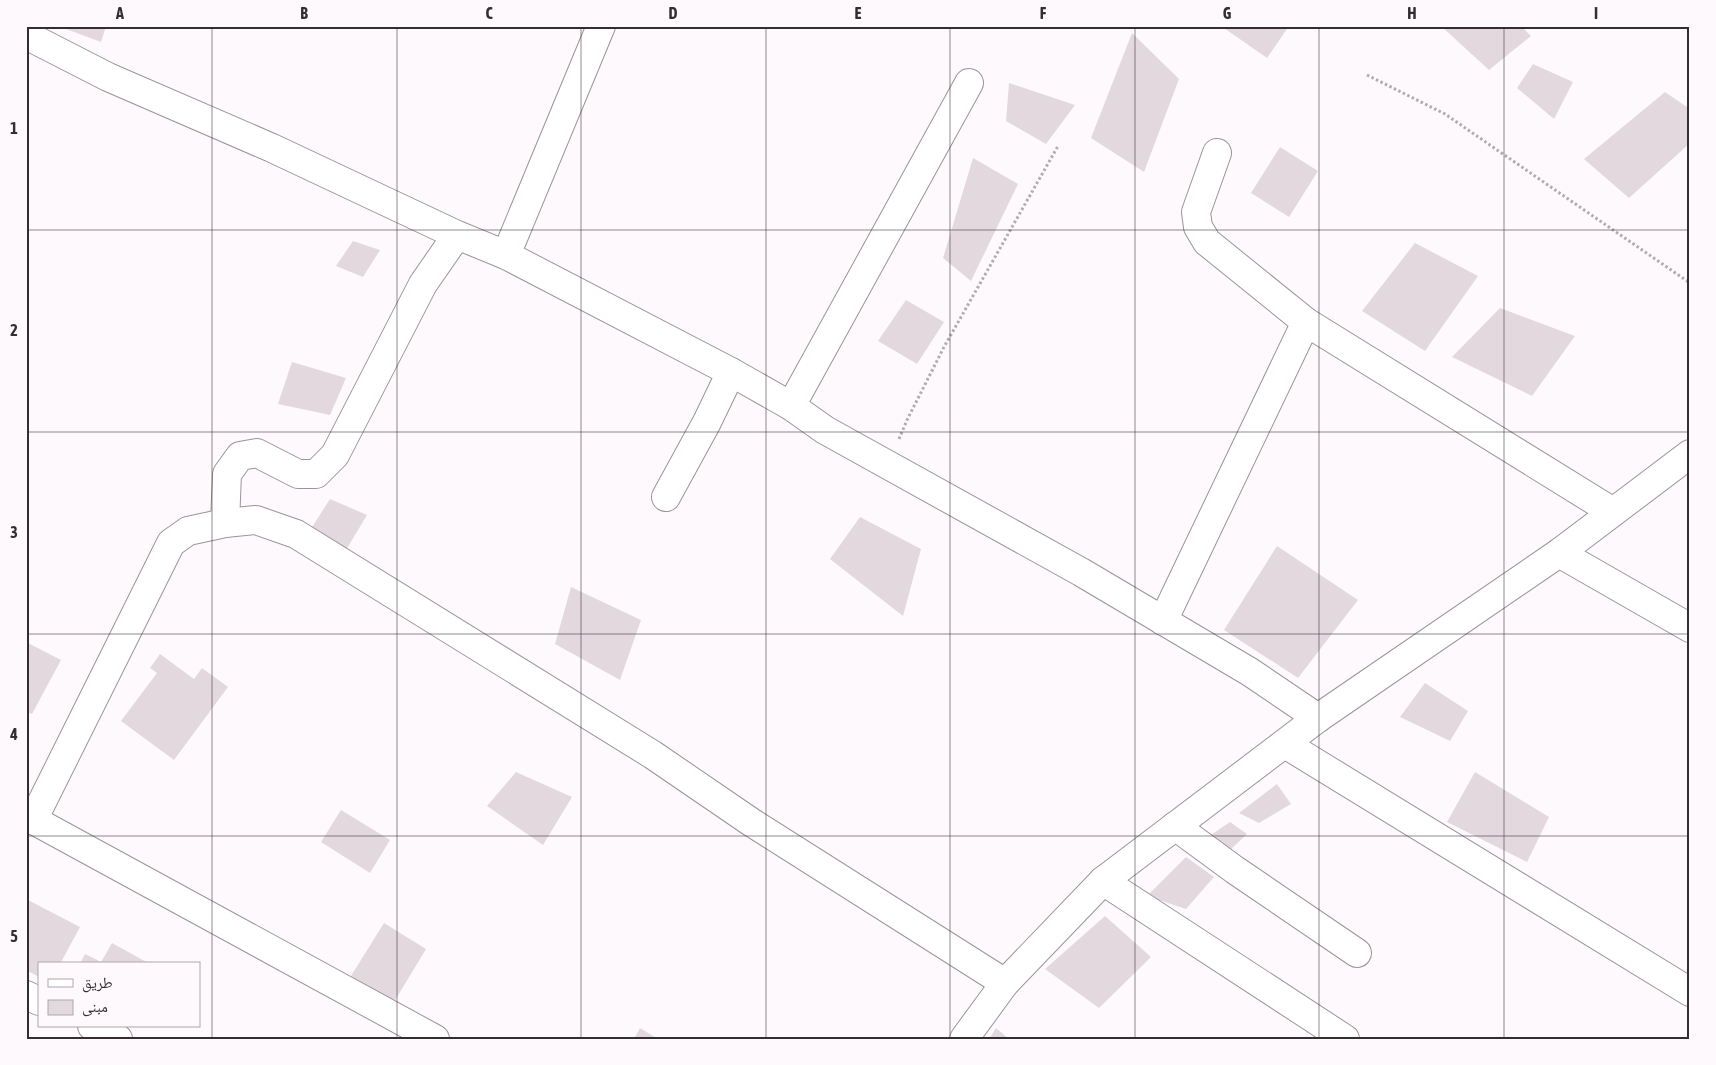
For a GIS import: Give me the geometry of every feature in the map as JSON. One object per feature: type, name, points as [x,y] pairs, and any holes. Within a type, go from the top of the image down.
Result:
[{"type":"street","points":[[506,256],[601,26]]},
{"type":"street","points":[[26,35],[108,77],[272,148],[506,256],[731,372],[791,406],[825,430],[1081,572],[1163,620],[1250,672],[1318,718]]},
{"type":"street","points":[[791,406],[969,83]]},
{"type":"street","points":[[1217,153],[1196,212],[1198,227],[1207,242],[1306,322],[1613,512]]},
{"type":"street","points":[[225,523],[227,474],[240,456],[257,453],[298,474],[316,474],[335,455],[423,284],[458,235]]},
{"type":"street","points":[[1163,620],[1306,322]]},
{"type":"street","points":[[666,497],[707,422],[731,372]]},
{"type":"street","points":[[964,1039],[1005,983],[1103,881],[1318,718],[1559,552],[1690,454]]},
{"type":"street","points":[[435,1039],[30,818],[171,543],[188,531],[225,523],[256,520],[296,534],[653,756],[751,822],[1005,983]]},
{"type":"street","points":[[1559,552],[1690,628]]},
{"type":"street","points":[[1285,744],[1690,992]]},
{"type":"street","points":[[1176,826],[1235,870],[1357,953]]},
{"type":"street","points":[[1103,881],[1345,1039]]},
{"type":"street","points":[[26,995],[38,1001]]},
{"type":"street","points":[[96,1028],[118,1039]]},
{"type":"path","points":[[1367,75],[1445,114],[1690,283]]},
{"type":"path","points":[[888,465],[907,420],[944,347],[1058,146]]},
{"type":"building","points":[[58,26],[106,26],[101,42]]},
{"type":"building","points":[[1221,26],[1289,26],[1267,58]]},
{"type":"building","points":[[1441,26],[1521,26],[1531,36],[1489,70]]},
{"type":"building","points":[[1132,33],[1179,79],[1144,172],[1091,138]]},
{"type":"building","points":[[1533,64],[1573,82],[1554,119],[1517,88]]},
{"type":"building","points":[[1009,83],[1075,105],[1046,144],[1006,121]]},
{"type":"building","points":[[1665,92],[1690,109],[1690,143],[1629,198],[1584,159]]},
{"type":"building","points":[[1280,147],[1318,171],[1289,217],[1251,193]]},
{"type":"building","points":[[973,158],[1018,184],[971,281],[943,258]]},
{"type":"building","points":[[353,241],[380,250],[363,277],[336,266]]},
{"type":"building","points":[[1415,243],[1478,276],[1425,351],[1362,311]]},
{"type":"building","points":[[906,300],[944,322],[917,364],[878,341]]},
{"type":"building","points":[[1500,308],[1575,336],[1532,396],[1452,357]]},
{"type":"building","points":[[292,362],[346,378],[330,415],[278,404]]},
{"type":"building","points":[[330,499],[367,515],[346,550],[309,532]]},
{"type":"building","points":[[860,517],[921,549],[903,616],[830,559]]},
{"type":"building","points":[[1277,546],[1358,600],[1298,678],[1224,630]]},
{"type":"building","points":[[571,587],[641,620],[620,680],[555,644]]},
{"type":"building","points":[[26,642],[61,660],[32,714],[26,711]]},
{"type":"building","points":[[160,654],[194,679],[202,668],[228,687],[174,760],[121,721],[157,673],[150,668]]},
{"type":"building","points":[[1425,683],[1468,711],[1450,741],[1400,717]]},
{"type":"building","points":[[516,772],[572,797],[543,845],[487,806]]},
{"type":"building","points":[[1475,772],[1549,817],[1527,862],[1447,822]]},
{"type":"building","points":[[1277,784],[1291,804],[1259,823],[1239,813]]},
{"type":"building","points":[[341,810],[390,840],[370,873],[321,842]]},
{"type":"building","points":[[1230,822],[1247,834],[1229,851],[1208,837]]},
{"type":"building","points":[[1186,857],[1214,877],[1186,909],[1147,896]]},
{"type":"building","points":[[26,899],[80,927],[61,962],[38,962],[38,976],[26,970]]},
{"type":"building","points":[[1105,916],[1151,957],[1099,1008],[1045,969]]},
{"type":"building","points":[[384,923],[426,949],[394,1002],[351,976]]},
{"type":"building","points":[[112,943],[146,962],[101,962]]},
{"type":"building","points":[[85,954],[101,962],[81,962]]},
{"type":"building","points":[[640,1028],[658,1039],[634,1039]]},
{"type":"building","points":[[996,1028],[1009,1039],[989,1039]]}]
